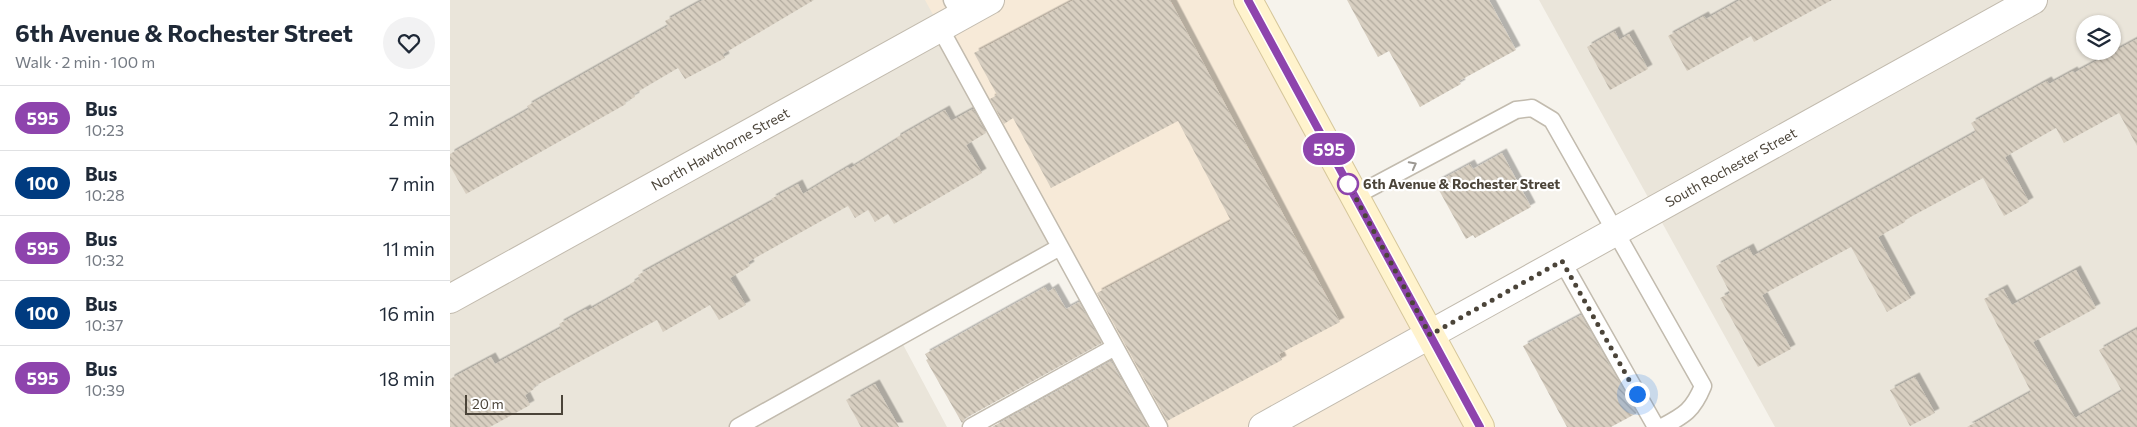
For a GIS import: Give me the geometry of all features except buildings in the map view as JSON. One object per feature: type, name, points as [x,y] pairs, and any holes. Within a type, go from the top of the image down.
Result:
[{"type":"main road","points":[[1248,0],[1480,427]]},
{"type":"street","name":"North Hawthorne Street","points":[[450,299],[951,15],[990,0]]},
{"type":"street","name":"South Rochester Street","points":[[1263,427],[2033,0]]},
{"type":"lane","points":[[951,15],[1060,247],[1159,427]]},
{"type":"lane","points":[[1354,196],[1516,110],[1532,108],[1552,120],[1703,386],[1696,403],[1685,415],[1662,427]]},
{"type":"lane","points":[[738,427],[1060,247]]},
{"type":"lane","points":[[1562,261],[1656,427]]},
{"type":"lane","points":[[971,427],[1115,347]]},
{"type":"shaded area","points":[[450,0],[926,0],[1060,247],[899,337],[947,427],[450,427]]},
{"type":"shaded area","points":[[925,0],[1248,0],[1480,427],[1159,427]]},
{"type":"shaded area","points":[[1539,0],[2137,0],[2137,427],[1775,427]]},
{"type":"bus line","name":"595","points":[[1248,0],[1480,427]]},
{"type":"place","name":"6th Avenue & Rochester Street","points":[[1348,184]]},
{"type":"route","points":[[1348,184],[1346,180],[1430,335],[1562,261],[1637,394]]}]
